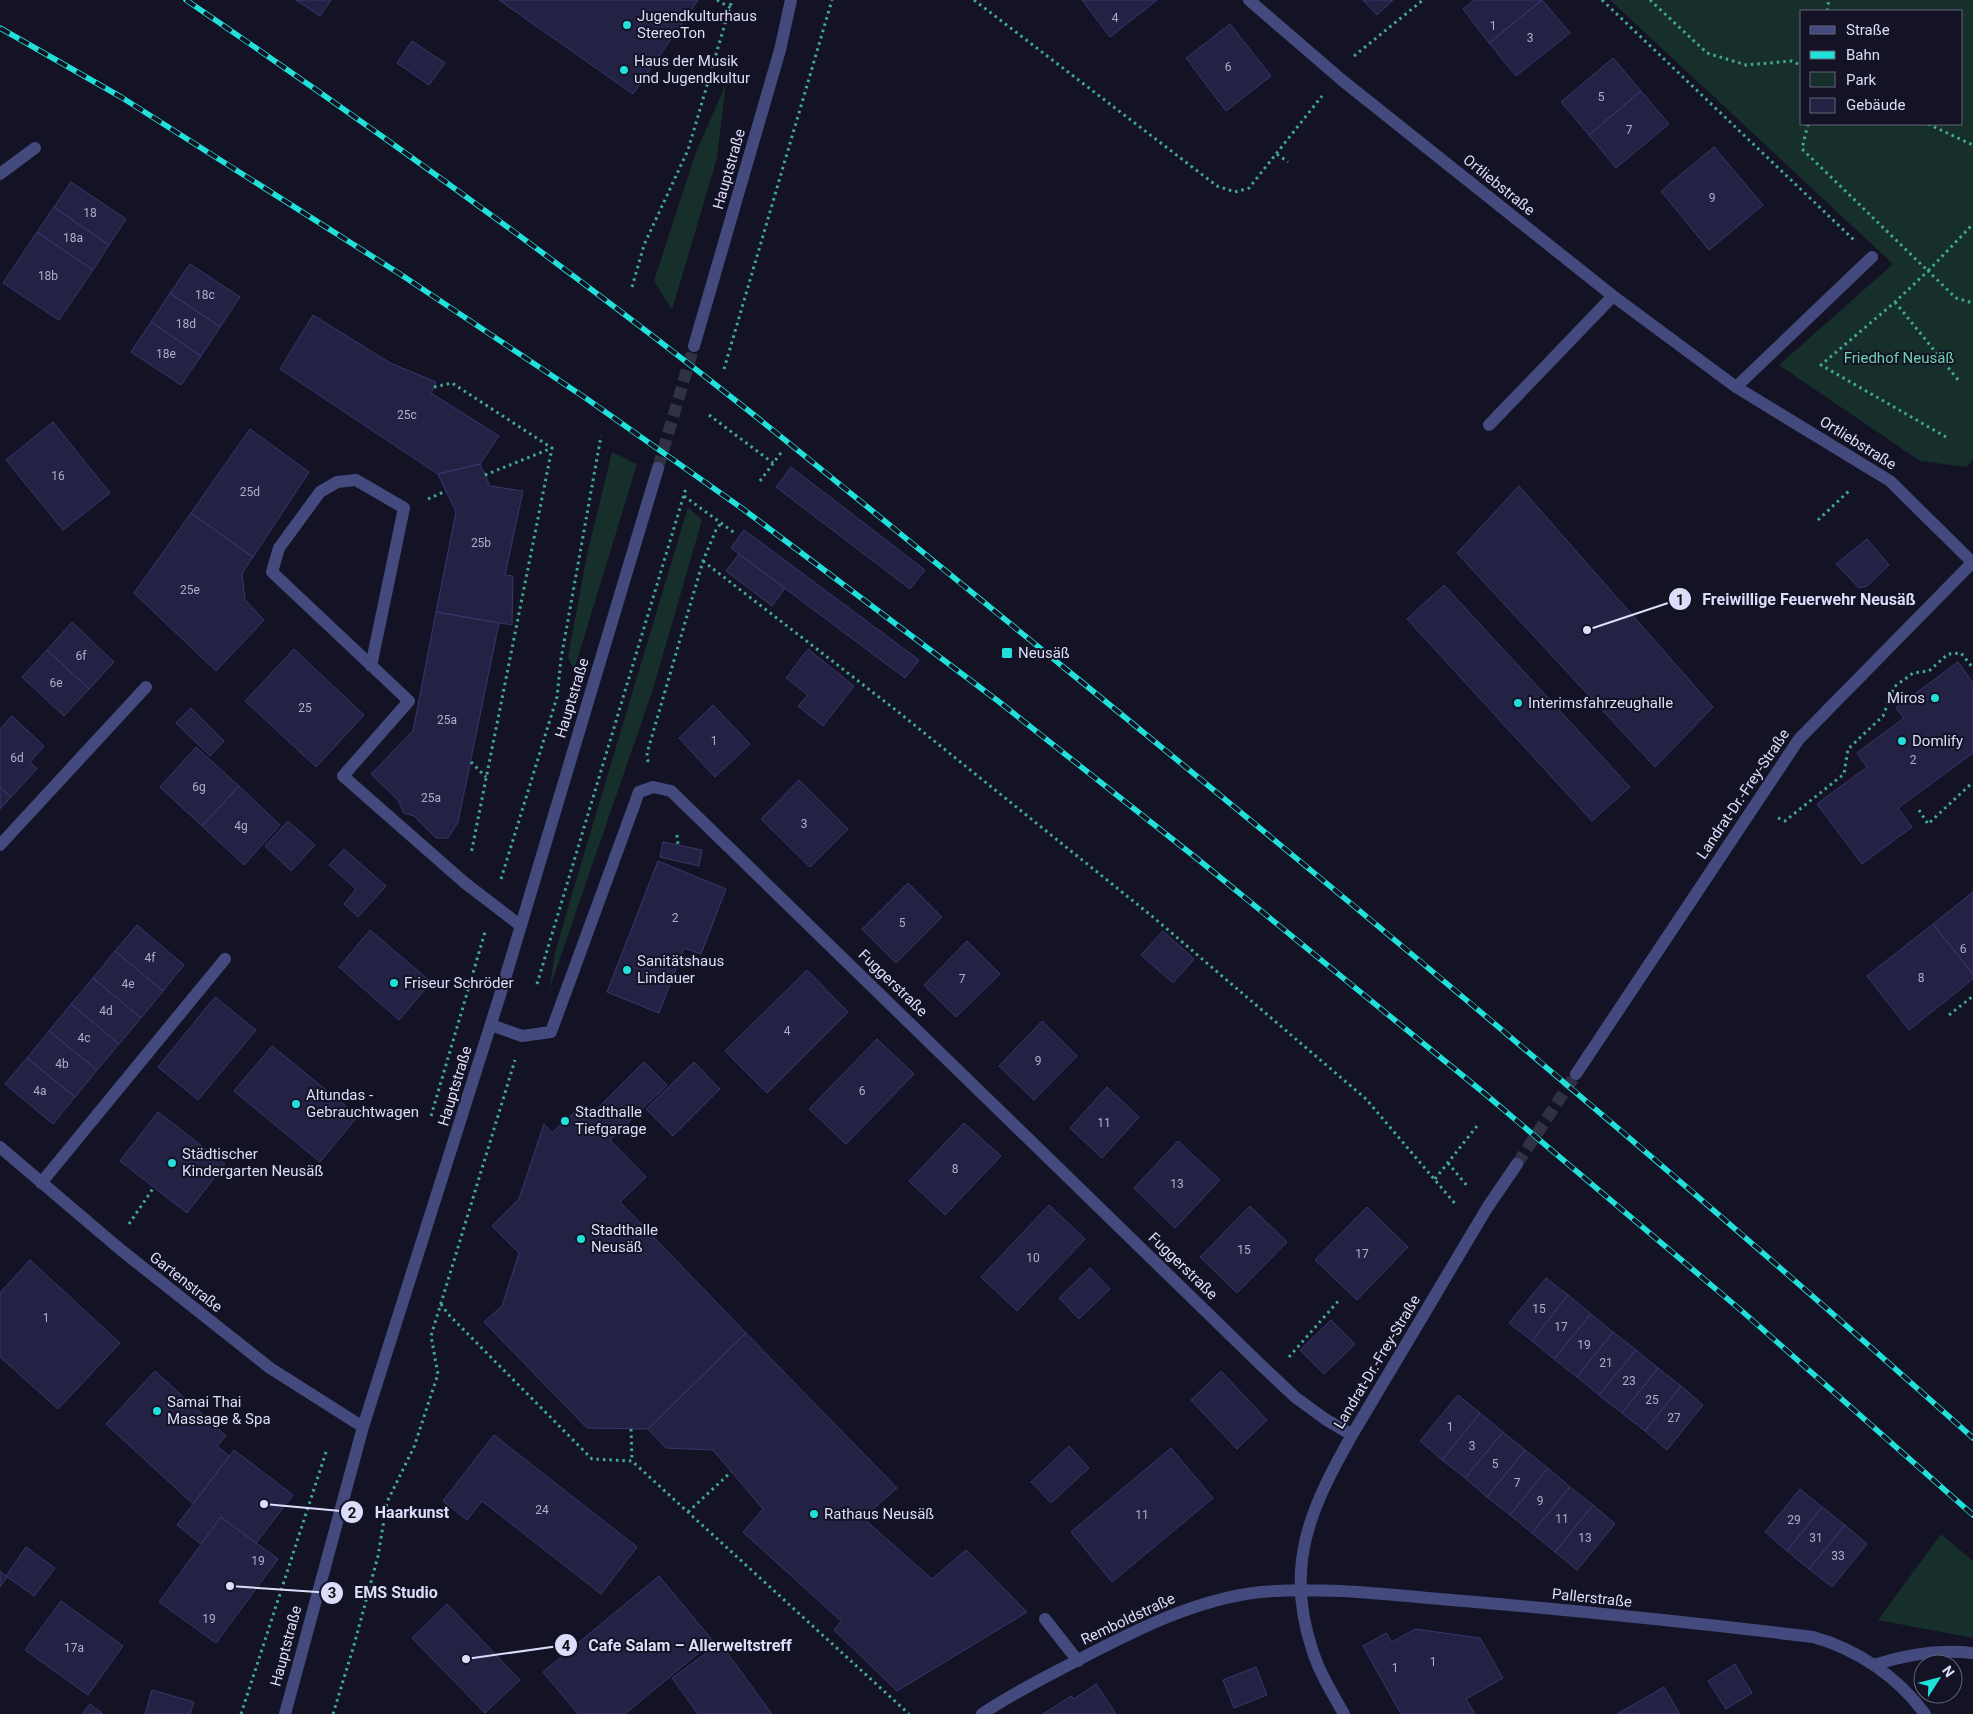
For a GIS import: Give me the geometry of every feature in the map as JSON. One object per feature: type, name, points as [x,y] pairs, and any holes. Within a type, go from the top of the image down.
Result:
[{"type":"street","name":"Hauptstraße","points":[[694,346],[778,59],[791,0]]},
{"type":"street","name":"Ortliebstraße","points":[[1249,0],[1338,76],[1612,296],[1736,387],[1890,481],[1973,562]]},
{"type":"street","points":[[0,174],[35,148]]},
{"type":"street","points":[[1736,387],[1872,257]]},
{"type":"street","points":[[1489,426],[1612,296]]},
{"type":"street","name":"Hauptstraße","points":[[284,1714],[363,1427],[491,1025],[658,468]]},
{"type":"street","points":[[371,666],[404,508],[356,480],[337,482],[320,492],[280,548],[272,572],[371,666],[409,702],[342,776],[465,883],[521,926]]},
{"type":"street","name":"Landrat-Dr.-Frey-Straße","points":[[1576,1074],[1798,739],[1973,562]]},
{"type":"street","points":[[0,845],[146,687]]},
{"type":"street","points":[[491,1025],[522,1036],[551,1032],[639,792],[653,787]]},
{"type":"street","name":"Fuggerstraße","points":[[653,787],[671,791],[700,817],[1261,1365],[1303,1402],[1352,1435]]},
{"type":"street","points":[[41,1183],[224,959]]},
{"type":"street","name":"Gartenstraße","points":[[0,1147],[114,1245],[270,1368],[363,1427]]},
{"type":"street","name":"Landrat-Dr.-Frey-Straße","points":[[1344,1714],[1327,1684],[1312,1650],[1304,1622],[1299,1592],[1301,1563],[1307,1533],[1317,1503],[1352,1435],[1487,1208],[1518,1164]]},
{"type":"street","name":"Remboldstraße","points":[[982,1714],[1142,1628],[1187,1610],[1261,1592],[1299,1592]]},
{"type":"street","name":"Pallerstraße","points":[[1299,1592],[1373,1593],[1804,1636],[1836,1644],[1874,1665],[1908,1694],[1925,1714]]},
{"type":"street","points":[[1044,1618],[1078,1661]]},
{"type":"street","points":[[1874,1665],[1921,1652],[1973,1653]]},
{"type":"path","points":[[717,0],[730,8]]},
{"type":"path","points":[[632,287],[644,245],[688,150],[732,0]]},
{"type":"path","points":[[724,369],[832,0]]},
{"type":"path","points":[[974,0],[1217,186],[1235,192],[1250,188],[1357,53],[1423,0]]},
{"type":"path","points":[[1602,0],[1872,257]]},
{"type":"path","points":[[1650,0],[1707,52],[1746,65],[1792,61],[1800,65]]},
{"type":"path","points":[[1808,125],[1802,148],[1956,298],[1973,302]]},
{"type":"path","points":[[1930,125],[1973,145]]},
{"type":"path","points":[[1276,154],[1288,162]]},
{"type":"path","points":[[1946,437],[1821,365],[1896,302],[1973,224]]},
{"type":"path","points":[[1896,302],[1959,381]]},
{"type":"path","points":[[434,387],[452,383],[552,448]]},
{"type":"path","points":[[709,415],[773,463]]},
{"type":"path","points":[[429,1122],[493,904],[557,697],[561,659],[600,436]]},
{"type":"path","points":[[485,475],[552,448]]},
{"type":"path","points":[[465,883],[552,448]]},
{"type":"path","points":[[760,481],[783,450]]},
{"type":"path","points":[[1818,520],[1871,469]]},
{"type":"path","points":[[536,989],[686,488]]},
{"type":"path","points":[[684,496],[736,534]]},
{"type":"path","points":[[653,787],[647,753],[703,561],[716,530],[721,523]]},
{"type":"path","points":[[703,561],[897,711],[1153,917],[1366,1099],[1475,1229]]},
{"type":"path","points":[[1752,807],[1785,821],[1844,774],[1848,749],[1883,716],[1894,687],[1913,673],[1929,671],[1948,654],[1961,653],[1973,668]]},
{"type":"path","points":[[471,762],[486,777]]},
{"type":"path","points":[[1919,810],[1928,824],[1973,782]]},
{"type":"path","points":[[1949,1015],[1973,996]]},
{"type":"path","points":[[334,1714],[378,1556],[386,1502],[414,1447],[438,1374],[431,1336],[522,1036]]},
{"type":"path","points":[[1435,1179],[1477,1126]]},
{"type":"path","points":[[1448,1163],[1466,1185]]},
{"type":"path","points":[[114,1245],[154,1187]]},
{"type":"path","points":[[1273,1376],[1340,1300]]},
{"type":"path","points":[[440,1304],[592,1459],[632,1462],[909,1714]]},
{"type":"path","points":[[242,1714],[339,1412]]},
{"type":"path","points":[[631,1429],[632,1462]]},
{"type":"path","points":[[688,1512],[731,1472]]},
{"type":"green space","name":"Friedhof Neusäß","points":[[1610,0],[1973,0],[1973,459],[1967,467],[1920,461],[1779,365],[1893,264]]},
{"type":"green space","points":[[726,84],[717,158],[672,310],[654,281],[696,152]]},
{"type":"green space","points":[[612,452],[637,464],[574,670],[568,657],[587,555]]},
{"type":"green space","points":[[688,507],[702,520],[653,689],[549,990],[555,953]]},
{"type":"green space","points":[[1941,1534],[1973,1561],[1973,1638],[1878,1620]]},
{"type":"building","points":[[296,0],[331,0],[320,16]]},
{"type":"building","name":"Haus der Musik und Jugendkultur","points":[[499,0],[698,0],[633,94]]},
{"type":"building","points":[[1082,0],[1157,0],[1110,37]]},
{"type":"building","points":[[1363,0],[1393,0],[1377,15]]},
{"type":"building","points":[[1474,0],[1542,0],[1489,43],[1463,9]]},
{"type":"building","points":[[1542,0],[1570,33],[1516,76],[1489,43]]},
{"type":"building","points":[[1230,24],[1271,76],[1226,111],[1186,58]]},
{"type":"building","points":[[412,41],[445,63],[429,85],[397,63]]},
{"type":"building","points":[[1613,58],[1641,91],[1589,135],[1561,102]]},
{"type":"building","points":[[1641,91],[1669,124],[1616,168],[1589,135]]},
{"type":"building","points":[[1714,147],[1763,205],[1709,250],[1661,191]]},
{"type":"building","points":[[71,182],[126,219],[109,245],[54,207]]},
{"type":"building","points":[[54,207],[109,245],[93,270],[37,232]]},
{"type":"building","points":[[37,232],[93,270],[59,320],[3,283]]},
{"type":"building","points":[[190,264],[240,297],[220,327],[170,293]]},
{"type":"building","points":[[170,293],[220,327],[201,356],[151,322]]},
{"type":"building","points":[[313,315],[390,363],[436,382],[431,393],[499,436],[480,464],[438,474],[280,369]]},
{"type":"building","points":[[151,322],[201,356],[181,385],[131,352]]},
{"type":"building","points":[[53,422],[110,493],[63,530],[6,460]]},
{"type":"building","points":[[250,429],[309,472],[253,557],[191,513]]},
{"type":"building","points":[[480,464],[490,486],[523,491],[505,575],[513,576],[512,625],[436,612],[456,512],[438,474]]},
{"type":"building","points":[[791,467],[925,570],[910,589],[776,487]]},
{"type":"building","points":[[1519,486],[1713,707],[1655,767],[1457,553]]},
{"type":"building","points":[[191,513],[253,557],[242,573],[245,600],[264,620],[216,671],[134,593]]},
{"type":"building","points":[[744,530],[919,660],[905,678],[731,548]]},
{"type":"building","points":[[1867,539],[1889,565],[1867,586],[1859,588],[1836,564]]},
{"type":"building","points":[[739,554],[785,588],[772,606],[726,571]]},
{"type":"building","name":"Interimsfahrzeughalle","points":[[1444,585],[1630,787],[1592,821],[1407,619]]},
{"type":"building","points":[[436,612],[499,623],[458,822],[448,838],[436,838],[414,816],[404,813],[398,800],[371,774],[413,731]]},
{"type":"building","points":[[72,622],[114,662],[89,689],[47,650]]},
{"type":"building","points":[[294,649],[364,715],[316,767],[245,701]]},
{"type":"building","points":[[808,649],[854,686],[823,726],[798,706],[808,695],[786,678]]},
{"type":"building","points":[[47,650],[89,689],[64,716],[22,677]]},
{"type":"building","points":[[1958,662],[1973,683],[1973,753],[1898,808],[1912,827],[1862,864],[1817,804],[1867,767],[1857,753],[1904,718],[1896,708]]},
{"type":"building","points":[[713,705],[750,744],[715,777],[679,738]]},
{"type":"building","points":[[191,708],[224,741],[210,756],[176,723]]},
{"type":"building","points":[[12,716],[44,746],[30,762],[37,769],[11,797],[0,787],[0,729]]},
{"type":"building","points":[[196,747],[239,786],[202,826],[160,787]]},
{"type":"building","points":[[799,780],[848,829],[810,867],[761,819]]},
{"type":"building","points":[[239,786],[280,825],[244,865],[202,826]]},
{"type":"building","points":[[0,787],[11,797],[0,809]]},
{"type":"building","points":[[288,821],[315,845],[291,871],[265,846]]},
{"type":"building","points":[[663,842],[702,850],[699,866],[660,857]]},
{"type":"building","points":[[344,849],[386,886],[358,917],[344,904],[356,889],[329,865]]},
{"type":"building","points":[[658,861],[726,889],[701,954],[684,948],[659,1013],[607,992]]},
{"type":"building","points":[[908,883],[942,917],[896,963],[862,929]]},
{"type":"building","points":[[1973,892],[1973,974],[1933,924]]},
{"type":"building","points":[[1933,924],[1973,974],[1973,979],[1909,1030],[1867,976]]},
{"type":"building","points":[[137,925],[184,965],[163,991],[115,951]]},
{"type":"building","points":[[370,930],[431,982],[399,1020],[339,967]]},
{"type":"building","points":[[1163,931],[1194,959],[1173,983],[1141,955]]},
{"type":"building","points":[[967,941],[1000,974],[956,1017],[924,985]]},
{"type":"building","points":[[115,951],[163,991],[141,1018],[93,978]]},
{"type":"building","points":[[807,970],[848,1012],[767,1093],[725,1051]]},
{"type":"building","points":[[93,978],[141,1018],[119,1044],[71,1004]]},
{"type":"building","points":[[215,997],[256,1030],[198,1100],[158,1067]]},
{"type":"building","points":[[71,1004],[119,1044],[97,1070],[49,1031]]},
{"type":"building","points":[[1042,1021],[1077,1056],[1034,1100],[999,1066]]},
{"type":"building","points":[[49,1031],[97,1070],[75,1097],[27,1058]]},
{"type":"building","points":[[877,1039],[914,1074],[846,1144],[809,1109]]},
{"type":"building","name":"Altundas - Gebrauchtwagen","points":[[272,1046],[358,1116],[320,1162],[234,1091]]},
{"type":"building","points":[[27,1058],[75,1097],[53,1124],[5,1084]]},
{"type":"building","name":"Stadthalle Neusäß","points":[[644,1062],[667,1085],[610,1140],[646,1177],[620,1202],[746,1333],[648,1429],[587,1428],[484,1322],[502,1306],[519,1253],[492,1226],[519,1199],[544,1124],[552,1133],[578,1109],[588,1118]]},
{"type":"building","points":[[694,1062],[720,1089],[673,1136],[646,1109]]},
{"type":"building","points":[[1107,1087],[1139,1117],[1102,1158],[1070,1128]]},
{"type":"building","name":"Städtischer Kindergarten Neusäß","points":[[158,1112],[225,1164],[187,1213],[120,1161]]},
{"type":"building","points":[[964,1123],[1001,1156],[945,1215],[909,1181]]},
{"type":"building","points":[[1178,1141],[1220,1180],[1175,1228],[1134,1188]]},
{"type":"building","points":[[1049,1205],[1085,1239],[1017,1311],[981,1277]]},
{"type":"building","points":[[1250,1206],[1287,1242],[1237,1293],[1200,1257]]},
{"type":"building","points":[[1367,1207],[1408,1247],[1357,1300],[1315,1260]]},
{"type":"building","points":[[30,1260],[120,1343],[58,1409],[0,1357],[0,1293]]},
{"type":"building","points":[[1090,1268],[1110,1289],[1079,1319],[1059,1298]]},
{"type":"building","points":[[1546,1278],[1568,1295],[1532,1341],[1509,1323]]},
{"type":"building","points":[[1568,1295],[1591,1314],[1554,1359],[1532,1341]]},
{"type":"building","points":[[1591,1314],[1613,1332],[1577,1377],[1554,1359]]},
{"type":"building","points":[[1331,1320],[1355,1344],[1324,1374],[1300,1350]]},
{"type":"building","points":[[1613,1332],[1636,1350],[1599,1395],[1577,1377]]},
{"type":"building","name":"Rathaus Neusäß","points":[[746,1333],[897,1488],[863,1518],[932,1579],[966,1550],[1027,1612],[897,1691],[834,1630],[841,1621],[743,1532],[763,1509],[713,1450],[666,1448],[648,1429]]},
{"type":"building","points":[[1636,1350],[1658,1368],[1622,1413],[1599,1395]]},
{"type":"building","points":[[1658,1368],[1681,1386],[1645,1431],[1622,1413]]},
{"type":"building","points":[[155,1371],[226,1436],[217,1446],[229,1456],[193,1504],[106,1424]]},
{"type":"building","points":[[1221,1371],[1267,1420],[1237,1449],[1191,1400]]},
{"type":"building","points":[[1681,1386],[1703,1405],[1667,1450],[1645,1431]]},
{"type":"building","points":[[1458,1395],[1480,1413],[1442,1460],[1420,1441]]},
{"type":"building","points":[[1480,1413],[1503,1432],[1465,1478],[1442,1460]]},
{"type":"building","points":[[1503,1432],[1525,1450],[1487,1497],[1465,1478]]},
{"type":"building","points":[[494,1435],[637,1547],[601,1594],[482,1501],[467,1520],[443,1501]]},
{"type":"building","points":[[1069,1446],[1089,1468],[1051,1503],[1031,1482]]},
{"type":"building","points":[[1171,1448],[1213,1498],[1112,1582],[1071,1532]]},
{"type":"building","points":[[234,1450],[293,1495],[256,1543],[221,1517],[201,1544],[177,1525]]},
{"type":"building","points":[[1525,1450],[1548,1468],[1510,1515],[1487,1497]]},
{"type":"building","points":[[1548,1468],[1570,1487],[1532,1533],[1510,1515]]},
{"type":"building","points":[[1570,1487],[1593,1505],[1555,1552],[1532,1533]]},
{"type":"building","points":[[1800,1489],[1822,1507],[1787,1551],[1765,1532]]},
{"type":"building","points":[[1593,1505],[1615,1524],[1577,1570],[1555,1552]]},
{"type":"building","points":[[1822,1507],[1845,1525],[1809,1569],[1787,1551]]},
{"type":"building","points":[[221,1517],[278,1559],[216,1643],[159,1602]]},
{"type":"building","points":[[1845,1525],[1867,1544],[1832,1587],[1809,1569]]},
{"type":"building","points":[[26,1547],[55,1568],[34,1596],[6,1576]]},
{"type":"building","points":[[0,1571],[7,1577],[0,1587]]},
{"type":"building","points":[[659,1576],[713,1641],[625,1714],[578,1714],[543,1672]]},
{"type":"building","points":[[61,1601],[123,1646],[88,1695],[25,1650]]},
{"type":"building","points":[[447,1604],[520,1680],[485,1713],[412,1638]]},
{"type":"building","points":[[1415,1629],[1480,1638],[1503,1678],[1466,1699],[1475,1714],[1401,1714],[1363,1646],[1386,1633],[1392,1642]]},
{"type":"building","points":[[720,1643],[772,1714],[698,1714],[672,1678]]},
{"type":"building","points":[[1735,1664],[1752,1693],[1726,1709],[1708,1681]]},
{"type":"building","points":[[1256,1667],[1267,1695],[1234,1708],[1223,1680]]},
{"type":"building","points":[[1096,1684],[1116,1714],[1043,1714],[1071,1696],[1074,1699]]},
{"type":"building","points":[[1664,1687],[1680,1714],[1617,1714]]},
{"type":"building","points":[[152,1690],[194,1702],[190,1714],[145,1714]]},
{"type":"building","points":[[90,1704],[103,1714],[82,1714]]},
{"type":"tunnel","points":[[658,468],[694,346]]},
{"type":"tunnel","points":[[1517,1164],[1576,1074]]},
{"type":"railway","points":[[186,0],[474,202],[615,307],[754,415],[1411,953],[1638,1145],[1973,1438]]},
{"type":"railway","points":[[0,28],[121,97],[400,274],[587,399],[743,509],[998,701],[1200,861],[1484,1093],[1743,1312],[1973,1515]]},
{"type":"place","name":"Jugendkulturhaus StereoTon","points":[[627,25]]},
{"type":"place","name":"Haus der Musik und Jugendkultur","points":[[624,70]]},
{"type":"place","name":"Freiwillige Feuerwehr Neusäß","points":[[1587,630]]},
{"type":"place","name":"Neusäß","points":[[1007,653]]},
{"type":"place","name":"Miros","points":[[1935,698]]},
{"type":"place","name":"Interimsfahrzeughalle","points":[[1518,703]]},
{"type":"place","name":"Domlify","points":[[1902,741]]},
{"type":"place","name":"Sanitätshaus Lindauer","points":[[627,970]]},
{"type":"place","name":"Friseur Schröder","points":[[394,983]]},
{"type":"place","name":"Altundas - Gebrauchtwagen","points":[[296,1104]]},
{"type":"place","name":"Stadthalle Tiefgarage","points":[[565,1121]]},
{"type":"place","name":"Städtischer Kindergarten Neusäß","points":[[172,1163]]},
{"type":"place","name":"Stadthalle Neusäß","points":[[581,1239]]},
{"type":"place","name":"Samai Thai Massage & Spa","points":[[157,1411]]},
{"type":"place","name":"Haarkunst","points":[[264,1504]]},
{"type":"place","name":"Rathaus Neusäß","points":[[814,1514]]},
{"type":"place","name":"EMS Studio","points":[[230,1586]]},
{"type":"place","name":"Cafe Salam – Allerweltstreff","points":[[466,1659]]}]
